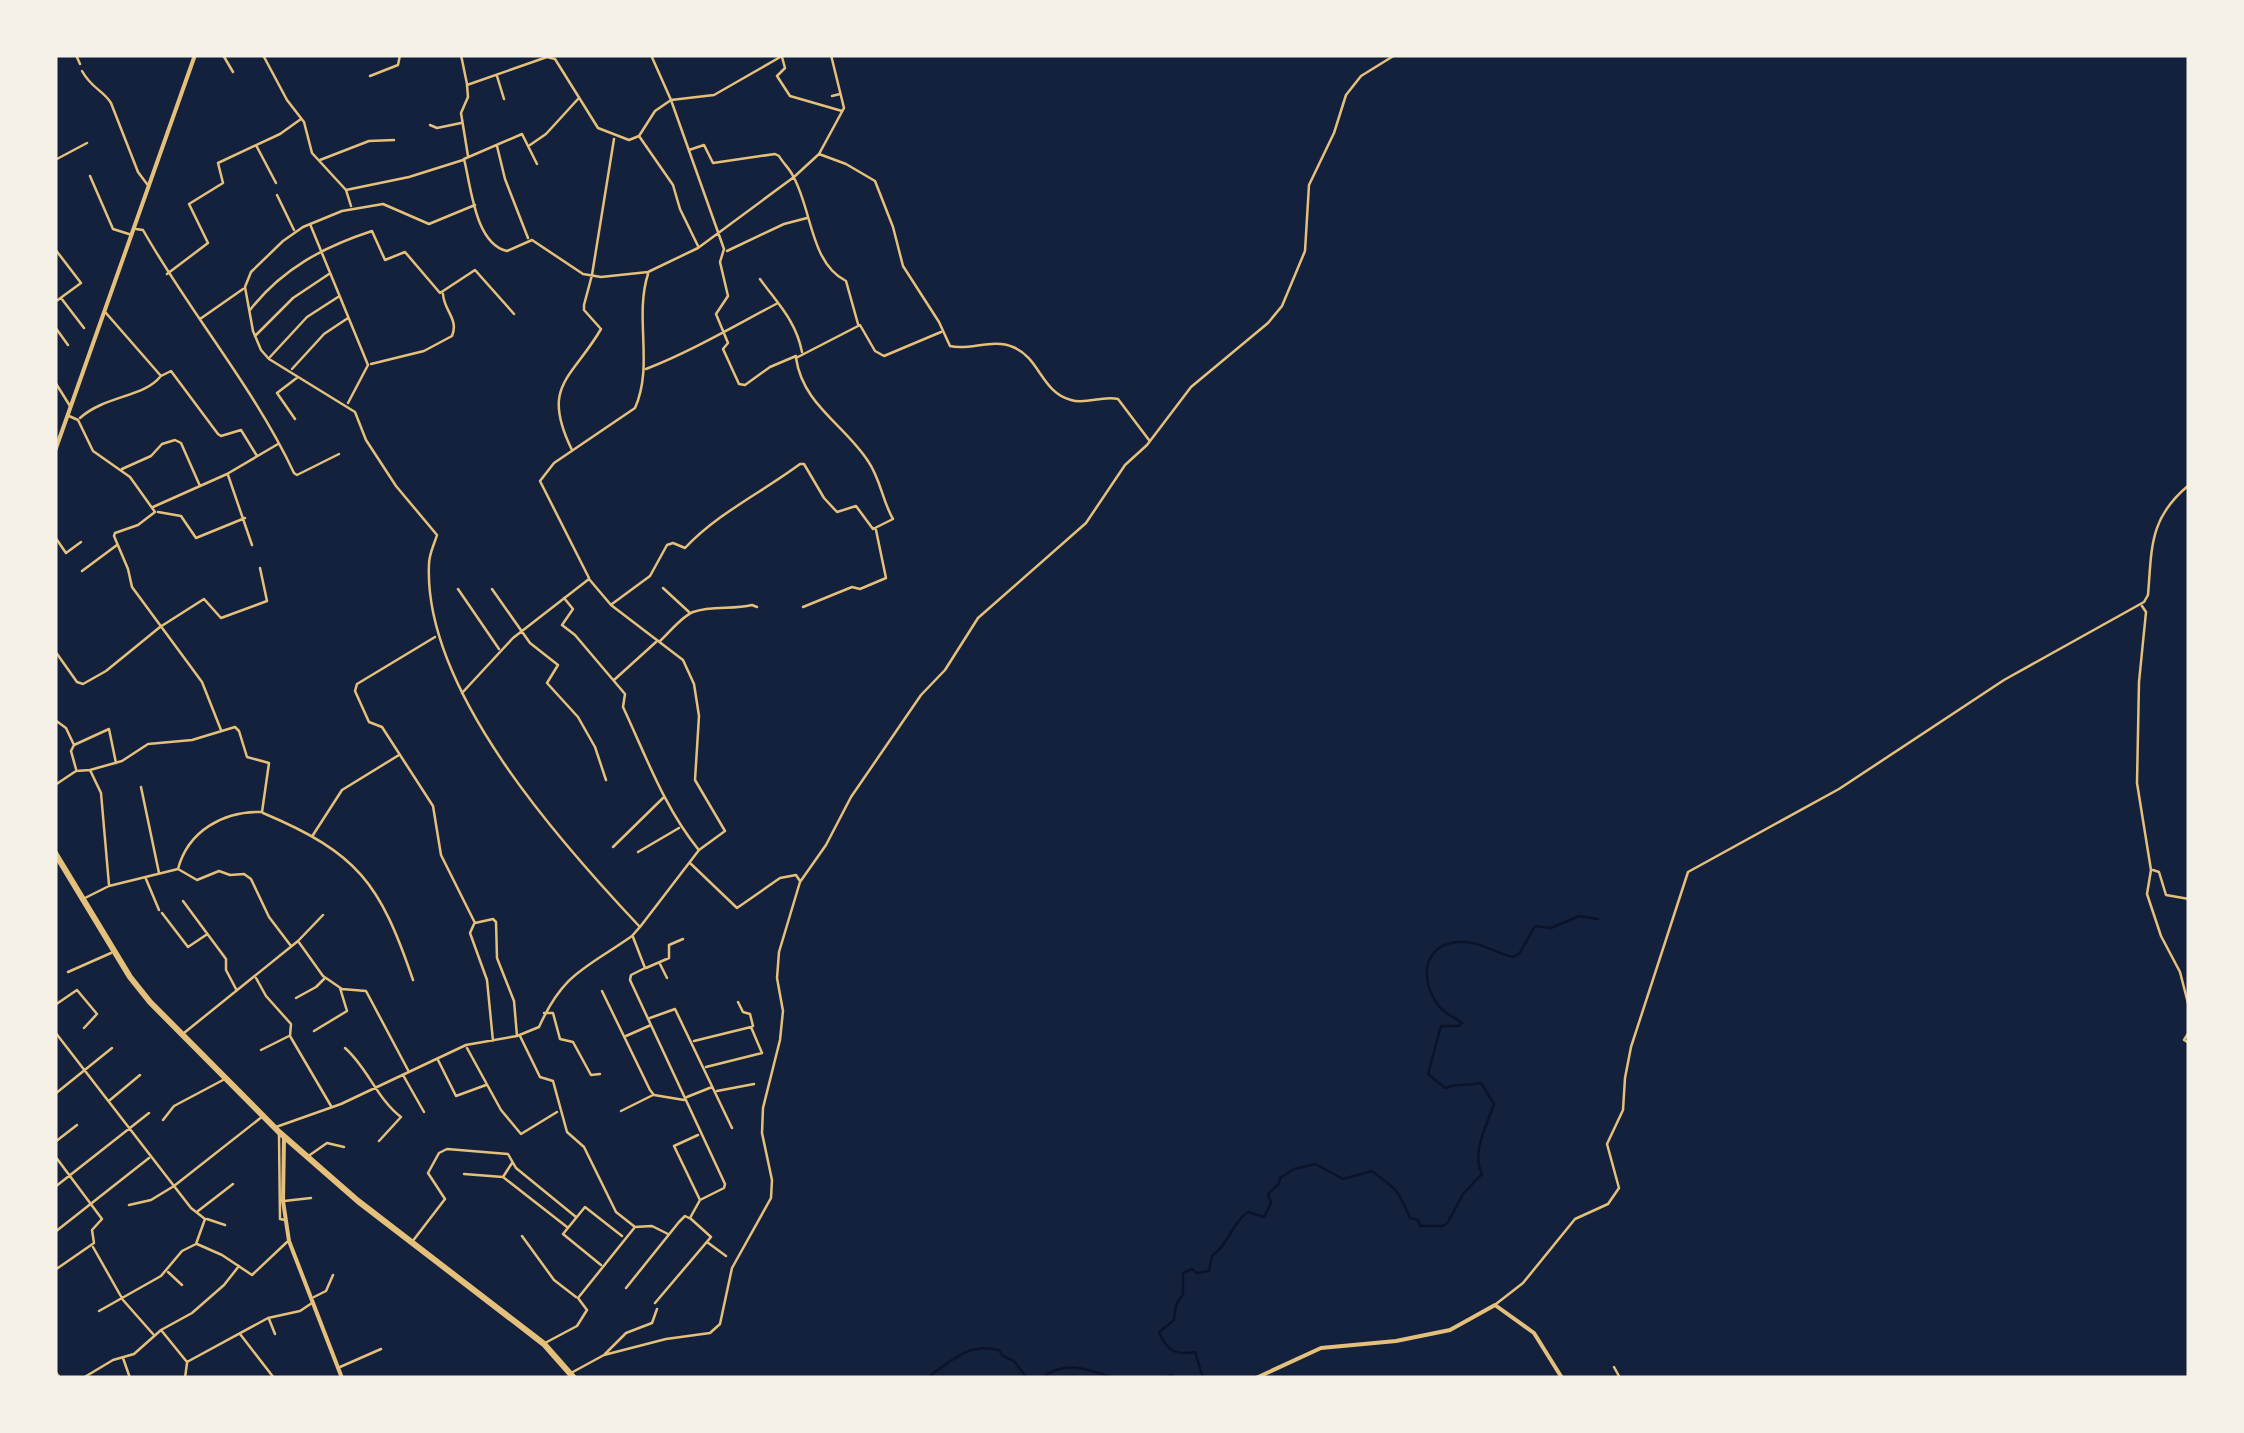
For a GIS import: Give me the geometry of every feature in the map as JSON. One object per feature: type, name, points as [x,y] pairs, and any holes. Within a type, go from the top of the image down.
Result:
[{"type":"highway","points":[[55,853],[113,952],[150,1002],[182,1035],[306,1158],[544,1344],[572,1375]]},
{"type":"street","points":[[76,55],[80,64]]},
{"type":"street","points":[[55,451],[194,55]]},
{"type":"street","points":[[224,55],[233,72]]},
{"type":"street","points":[[370,76],[398,65],[400,55]]},
{"type":"street","points":[[461,55],[467,85],[462,123],[466,158],[475,204],[486,234],[502,251],[529,240]]},
{"type":"street","points":[[497,144],[505,180],[529,240],[583,274],[601,277],[648,272],[717,235],[819,154],[844,112],[832,55]]},
{"type":"street","points":[[604,1355],[710,1332],[720,1324],[732,1268],[770,1198],[772,1180],[762,1133],[763,1108],[782,1026],[777,978],[779,952],[800,882],[826,845],[851,797],[921,695],[945,670],[978,618],[1086,523],[1125,465],[1150,441],[1192,387],[1268,323],[1282,306],[1305,251],[1308,185],[1334,133],[1346,95],[1361,76],[1394,55]]},
{"type":"street","points":[[266,56],[301,118],[310,148],[346,190],[352,208]]},
{"type":"street","points":[[467,85],[552,57],[598,128],[629,140],[638,136],[655,111],[671,100],[714,96],[782,56],[786,68],[778,77],[790,96],[844,112]]},
{"type":"street","points":[[652,58],[671,100],[724,252]]},
{"type":"street","points":[[82,71],[94,90],[108,98],[132,159],[148,186]]},
{"type":"street","points":[[497,76],[504,99]]},
{"type":"street","points":[[832,96],[842,94]]},
{"type":"street","points":[[528,146],[546,134],[578,98]]},
{"type":"street","points":[[167,274],[208,243],[190,204],[224,183],[217,165],[280,134],[301,118]]},
{"type":"street","points":[[430,125],[437,128],[462,123]]},
{"type":"street","points":[[346,190],[409,177],[522,134],[538,164]]},
{"type":"street","points":[[572,451],[560,418],[557,395],[576,360],[600,332],[599,325],[584,310],[594,275],[614,136]]},
{"type":"street","points":[[638,136],[674,185],[698,248]]},
{"type":"street","points":[[319,160],[369,141],[394,140]]},
{"type":"street","points":[[55,160],[88,142]]},
{"type":"street","points":[[688,150],[704,145],[712,163],[776,154],[794,176],[830,270],[846,281],[859,325],[864,327],[875,351],[884,356],[942,332]]},
{"type":"street","points":[[257,146],[276,183]]},
{"type":"street","points":[[819,154],[875,181],[893,226],[902,266],[952,348],[979,344],[1014,347],[1030,360],[1048,389],[1072,401],[1118,399],[1150,441]]},
{"type":"street","points":[[90,176],[113,229],[132,235]]},
{"type":"street","points":[[277,195],[295,232]]},
{"type":"street","points":[[475,204],[428,224],[383,204],[352,208],[295,232],[251,272],[245,287],[254,337],[268,358],[330,398],[347,404],[396,486],[437,535],[429,566],[437,636],[462,693],[530,801],[576,860],[640,927]]},
{"type":"street","points":[[808,218],[784,224],[724,252],[720,262],[728,296],[716,310],[728,345],[723,349],[742,386],[770,367],[859,325]]},
{"type":"street","points":[[310,224],[368,365]]},
{"type":"street","points":[[134,228],[144,230],[167,274],[280,443],[296,475],[339,454]]},
{"type":"street","points":[[249,311],[265,291],[320,250],[372,230],[385,260],[405,252],[436,290],[443,293]]},
{"type":"street","points":[[55,249],[81,283],[55,302]]},
{"type":"street","points":[[55,262],[61,257]]},
{"type":"street","points":[[443,293],[474,270],[514,314]]},
{"type":"street","points":[[342,1378],[283,1220],[279,1132],[466,1045],[538,1028],[567,979],[632,936],[699,850],[725,829],[695,780],[699,716],[694,684],[683,660],[610,605],[589,579],[540,480],[546,469],[634,408],[645,370],[642,298],[648,272]]},
{"type":"street","points":[[254,337],[293,298],[330,273]]},
{"type":"street","points":[[610,605],[650,576],[667,545],[685,548],[720,516],[800,464],[804,464],[835,510],[860,507],[870,526],[876,528],[894,518],[872,466],[846,431],[824,415],[809,396],[797,364],[798,331],[760,279]]},
{"type":"street","points":[[199,320],[245,287]]},
{"type":"street","points":[[347,404],[368,365],[424,352],[452,336],[454,320],[443,293]]},
{"type":"street","points":[[268,358],[307,318],[339,296]]},
{"type":"street","points":[[61,298],[84,328]]},
{"type":"street","points":[[645,370],[778,304]]},
{"type":"street","points":[[105,312],[160,376]]},
{"type":"street","points":[[291,370],[324,334],[348,318]]},
{"type":"street","points":[[55,327],[68,345]]},
{"type":"street","points":[[78,420],[116,397],[152,388],[160,376],[171,372],[218,434],[240,430],[258,456]]},
{"type":"street","points":[[295,419],[277,393],[299,376]]},
{"type":"street","points":[[55,382],[71,407]]},
{"type":"street","points":[[68,416],[78,420],[92,451],[120,470],[154,509],[181,516],[196,538],[244,518]]},
{"type":"street","points":[[120,470],[176,440],[181,443],[200,486]]},
{"type":"street","points":[[221,730],[202,682],[132,588],[114,533],[138,525],[154,509],[280,443]]},
{"type":"street","points":[[228,473],[252,546]]},
{"type":"street","points":[[1256,1378],[1321,1348],[1396,1341],[1450,1330],[1495,1305],[1524,1283],[1575,1219],[1599,1210],[1618,1188],[1607,1144],[1623,1110],[1632,1047],[1688,872],[1839,789],[2004,680],[2140,604],[2148,595],[2154,528],[2172,500],[2189,486]]},
{"type":"street","points":[[803,607],[852,586],[860,588],[886,578],[876,528]]},
{"type":"street","points":[[55,536],[66,552],[81,542]]},
{"type":"street","points":[[82,571],[117,544]]},
{"type":"street","points":[[55,651],[77,682],[83,684],[106,671],[160,626],[204,599],[221,618],[264,603],[268,596],[260,568]]},
{"type":"street","points":[[462,693],[500,650],[589,579]]},
{"type":"street","points":[[492,588],[530,643],[558,665],[547,681],[548,686],[578,717],[595,747],[606,780]]},
{"type":"street","points":[[663,588],[690,613]]},
{"type":"street","points":[[458,589],[500,650]]},
{"type":"street","points":[[564,597],[572,611],[562,625],[625,694],[623,707],[664,797],[699,850]]},
{"type":"street","points":[[2140,604],[2146,612],[2137,783],[2151,870],[2147,894],[2161,936],[2180,972],[2189,1007]]},
{"type":"street","points":[[613,680],[690,613],[724,606],[734,610],[752,605],[757,608]]},
{"type":"street","points":[[437,636],[354,686],[368,722],[382,726],[433,806],[441,855],[475,923]]},
{"type":"street","points":[[55,720],[66,728],[74,745]]},
{"type":"street","points":[[108,722],[116,764]]},
{"type":"street","points":[[55,785],[76,771],[116,764],[148,744],[192,740],[235,727],[247,757],[269,763],[262,812]]},
{"type":"street","points":[[76,771],[71,751],[74,745],[109,729]]},
{"type":"street","points":[[313,835],[342,790],[400,754]]},
{"type":"street","points":[[90,770],[101,793],[108,886]]},
{"type":"street","points":[[142,786],[159,872]]},
{"type":"street","points":[[614,847],[664,797]]},
{"type":"street","points":[[178,869],[186,847],[202,830],[237,814],[262,812],[313,835],[354,866],[382,903],[413,980]]},
{"type":"street","points":[[638,852],[681,828]]},
{"type":"street","points":[[689,862],[736,908],[785,876],[796,875],[800,882]]},
{"type":"street","points":[[82,900],[108,886],[159,872],[178,869],[197,880],[219,871],[244,874],[252,879],[270,917],[291,946]]},
{"type":"street","points":[[2151,870],[2158,870],[2166,895],[2189,899]]},
{"type":"street","points":[[145,876],[160,911],[188,946],[208,934]]},
{"type":"street","points":[[183,901],[226,959],[226,970],[237,990]]},
{"type":"street","points":[[182,1035],[298,941],[323,915]]},
{"type":"street","points":[[475,923],[493,919],[496,922],[497,958],[514,1000],[518,1035],[541,1078],[553,1081],[567,1132],[584,1146],[616,1212],[635,1227]]},
{"type":"street","points":[[475,923],[470,933],[486,980],[494,1040]]},
{"type":"street","points":[[632,936],[645,968]]},
{"type":"street","points":[[684,939],[669,945],[670,956],[632,975],[630,980],[726,1186],[700,1200],[690,1218]]},
{"type":"street","points":[[298,941],[325,978],[340,988],[366,992],[408,1071]]},
{"type":"street","points":[[68,972],[113,952]]},
{"type":"street","points":[[659,963],[667,978]]},
{"type":"street","points":[[254,976],[291,1024],[290,1036],[332,1108]]},
{"type":"street","points":[[296,998],[316,988],[325,978]]},
{"type":"street","points":[[314,1031],[346,1011],[340,988]]},
{"type":"street","points":[[55,1005],[77,990],[97,1014],[84,1028]]},
{"type":"street","points":[[602,991],[654,1095]]},
{"type":"street","points":[[704,1068],[762,1053],[750,1014],[738,1002]]},
{"type":"street","points":[[625,1037],[675,1009],[732,1128]]},
{"type":"street","points":[[544,1013],[553,1013],[560,1039],[573,1042],[591,1075],[600,1074]]},
{"type":"street","points":[[692,1042],[754,1028]]},
{"type":"street","points":[[55,1032],[197,1212],[205,1219],[226,1225]]},
{"type":"street","points":[[2189,1032],[2184,1040],[2189,1043]]},
{"type":"street","points":[[261,1050],[290,1036]]},
{"type":"street","points":[[466,1045],[502,1111],[522,1135],[559,1111]]},
{"type":"street","points":[[55,1094],[112,1048]]},
{"type":"street","points":[[345,1048],[402,1120],[379,1141]]},
{"type":"street","points":[[438,1058],[456,1096],[486,1084]]},
{"type":"street","points":[[403,1074],[424,1112]]},
{"type":"street","points":[[108,1102],[140,1076]]},
{"type":"street","points":[[164,1120],[174,1106],[226,1078]]},
{"type":"street","points":[[715,1092],[754,1084]]},
{"type":"street","points":[[621,1111],[654,1095],[685,1099],[712,1086]]},
{"type":"street","points":[[55,1187],[149,1113]]},
{"type":"street","points":[[128,1205],[152,1200],[174,1186],[264,1116]]},
{"type":"street","points":[[55,1142],[77,1124]]},
{"type":"street","points":[[700,1134],[674,1146],[700,1200]]},
{"type":"street","points":[[306,1158],[327,1143],[344,1147]]},
{"type":"street","points":[[412,1242],[445,1199],[428,1173],[439,1152],[447,1149],[508,1154],[553,1200],[576,1217]]},
{"type":"street","points":[[55,1156],[102,1219],[92,1228],[92,1245],[55,1270]]},
{"type":"street","points":[[55,1232],[150,1157]]},
{"type":"street","points":[[503,1177],[512,1162]]},
{"type":"street","points":[[464,1174],[503,1177],[568,1228]]},
{"type":"street","points":[[197,1212],[233,1184]]},
{"type":"street","points":[[280,1190],[283,1220]]},
{"type":"street","points":[[283,1202],[312,1198]]},
{"type":"street","points":[[545,1209],[553,1200]]},
{"type":"street","points":[[602,1266],[564,1236],[576,1217],[586,1207],[624,1238]]},
{"type":"street","points":[[626,1288],[668,1234],[685,1216],[690,1218],[712,1236],[654,1303]]},
{"type":"street","points":[[98,1311],[167,1271],[182,1251],[196,1244],[205,1219]]},
{"type":"street","points":[[578,1298],[635,1227],[650,1226],[668,1234]]},
{"type":"street","points":[[522,1236],[554,1280],[588,1310],[584,1318],[544,1344]]},
{"type":"street","points":[[196,1244],[252,1275],[289,1241]]},
{"type":"street","points":[[708,1242],[726,1256]]},
{"type":"street","points":[[92,1245],[122,1300],[154,1335]]},
{"type":"street","points":[[83,1378],[134,1354],[161,1330],[192,1313],[224,1285],[238,1266]]},
{"type":"street","points":[[167,1271],[182,1285]]},
{"type":"street","points":[[186,1362],[268,1318],[300,1310],[326,1291],[333,1276]]},
{"type":"street","points":[[1495,1305],[1534,1334],[1562,1378]]},
{"type":"street","points":[[572,1375],[604,1355],[626,1333],[652,1323],[657,1309]]},
{"type":"street","points":[[268,1318],[274,1334]]},
{"type":"street","points":[[161,1330],[186,1362],[185,1378]]},
{"type":"street","points":[[239,1333],[274,1378]]},
{"type":"street","points":[[339,1368],[381,1349]]},
{"type":"street","points":[[122,1357],[130,1378]]},
{"type":"street","points":[[1614,1367],[1620,1378]]},
{"type":"street","points":[[55,1371],[60,1378]]},
{"type":"waterway","points":[[1203,1378],[1195,1352],[1172,1350],[1159,1332],[1174,1320],[1176,1305],[1183,1294],[1183,1273],[1192,1269],[1197,1273],[1209,1271],[1212,1256],[1242,1217],[1248,1212],[1264,1217],[1271,1203],[1268,1194],[1280,1178],[1294,1169],[1315,1164],[1343,1179],[1372,1171],[1396,1191],[1410,1218],[1418,1220],[1420,1226],[1443,1226],[1463,1194],[1482,1174],[1479,1148],[1494,1104],[1481,1083],[1445,1088],[1428,1074],[1441,1026],[1462,1023],[1443,1011],[1428,984],[1428,964],[1438,949],[1448,944],[1474,943],[1513,957],[1519,954],[1535,926],[1551,928],[1579,916],[1598,919]]},
{"type":"waterway","points":[[930,1376],[962,1354],[989,1348],[1014,1361],[1027,1378]]},
{"type":"waterway","points":[[1042,1378],[1068,1368],[1114,1378]]},
{"type":"waterway","points":[[1162,1378],[1174,1378]]}]
